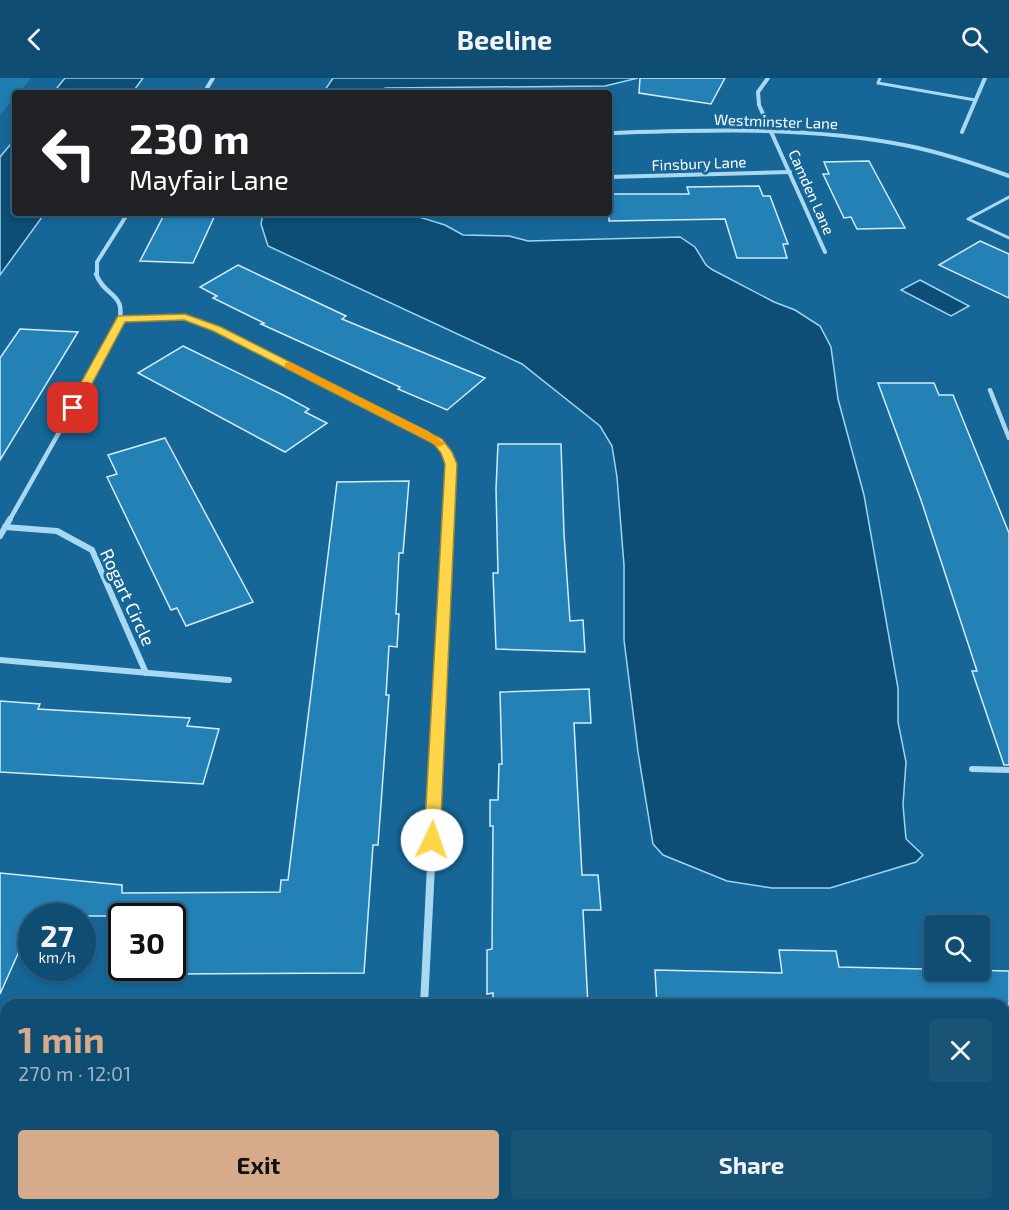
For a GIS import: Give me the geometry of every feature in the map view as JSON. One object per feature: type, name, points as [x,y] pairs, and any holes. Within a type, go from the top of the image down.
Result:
[{"type":"street","name":"Camden Lane","points":[[768,78],[758,92],[758,98],[825,252]]},
{"type":"street","points":[[962,132],[985,78]]},
{"type":"street","name":"Westminster Lane","points":[[612,133],[770,129],[813,131],[884,141],[955,157],[1009,176]]},
{"type":"street","name":"Finsbury Lane","points":[[612,177],[790,172]]},
{"type":"street","points":[[0,536],[122,319],[120,301],[97,279],[94,271],[97,262],[126,216]]},
{"type":"street","points":[[122,319],[169,316],[200,321],[424,433],[438,442],[447,452],[451,464],[424,999]]},
{"type":"street","points":[[990,390],[1009,438]]},
{"type":"street","name":"Rogart Circle","points":[[5,527],[57,531],[92,550],[146,672]]},
{"type":"street","name":"Rogart Circle","points":[[0,660],[229,680]]},
{"type":"street","points":[[972,770],[1009,770]]},
{"type":"lane","points":[[880,78],[878,82],[975,100]]},
{"type":"lane","points":[[1009,197],[968,219],[1009,238]]},
{"type":"shaded area","points":[[0,78],[31,78],[21,90],[12,90],[12,101],[0,115]]},
{"type":"shaded area","points":[[65,78],[143,78],[134,90],[55,90]]},
{"type":"shaded area","points":[[333,78],[638,78],[605,86],[325,90]]},
{"type":"shaded area","points":[[12,143],[12,216],[43,216],[0,275],[0,157]]},
{"type":"shaded area","points":[[262,216],[416,216],[445,225],[463,235],[509,236],[528,241],[680,237],[695,247],[706,265],[713,270],[774,302],[795,310],[820,326],[831,347],[838,399],[864,495],[898,688],[898,722],[906,762],[903,805],[906,839],[923,855],[916,862],[830,888],[772,888],[727,881],[663,855],[653,844],[638,752],[624,640],[624,565],[617,477],[612,446],[600,426],[522,364],[268,246],[261,224]]},
{"type":"shaded area","points":[[920,280],[969,306],[951,316],[901,290]]},
{"type":"building","points":[[640,78],[725,78],[711,104],[639,93]]},
{"type":"building","points":[[869,161],[905,228],[857,229],[851,217],[844,218],[823,174],[829,174],[824,162]]},
{"type":"building","points":[[759,186],[763,196],[770,196],[788,244],[783,244],[787,258],[737,258],[725,219],[609,221],[609,216],[612,216],[612,194],[689,194],[687,187]]},
{"type":"building","points":[[163,216],[215,216],[193,263],[140,261]]},
{"type":"building","points":[[980,241],[1009,254],[1009,298],[939,265]]},
{"type":"building","points":[[238,265],[346,316],[342,319],[485,378],[447,410],[398,389],[400,387],[261,324],[264,323],[213,298],[217,296],[200,287]]},
{"type":"building","points":[[20,329],[78,332],[0,460],[0,358]]},
{"type":"building","points":[[183,346],[283,395],[309,409],[305,412],[327,423],[285,452],[138,373]]},
{"type":"building","points":[[878,383],[934,383],[939,395],[953,395],[1009,533],[1009,765],[1004,765],[972,671],[977,671],[921,500]]},
{"type":"building","points":[[165,438],[253,602],[186,626],[177,608],[171,610],[107,477],[117,474],[108,455]]},
{"type":"building","points":[[498,444],[561,444],[570,621],[583,620],[585,652],[496,649],[493,573],[498,573],[496,489]]},
{"type":"building","points":[[409,481],[403,553],[399,553],[397,647],[389,646],[386,695],[389,695],[378,845],[373,845],[364,973],[186,974],[186,903],[108,903],[108,916],[96,916],[96,903],[18,903],[18,954],[0,994],[0,873],[122,885],[122,893],[280,892],[281,880],[288,880],[337,482]]},
{"type":"building","points":[[589,689],[591,723],[574,723],[582,875],[598,875],[601,910],[583,910],[588,999],[493,999],[493,993],[487,994],[487,950],[492,949],[493,826],[490,826],[490,800],[498,800],[499,764],[502,764],[500,692]]},
{"type":"building","points":[[0,701],[40,704],[38,709],[190,718],[187,726],[219,729],[203,784],[0,772]]},
{"type":"building","points":[[779,950],[836,951],[839,967],[924,969],[924,981],[990,981],[990,971],[1009,971],[1009,999],[657,999],[655,970],[782,973]]},
{"type":"slow traffic","points":[[289,365],[424,433],[439,444]]},
{"type":"route","points":[[73,408],[122,319],[185,317],[217,329],[424,433],[438,442],[447,452],[451,464],[432,840]]}]
